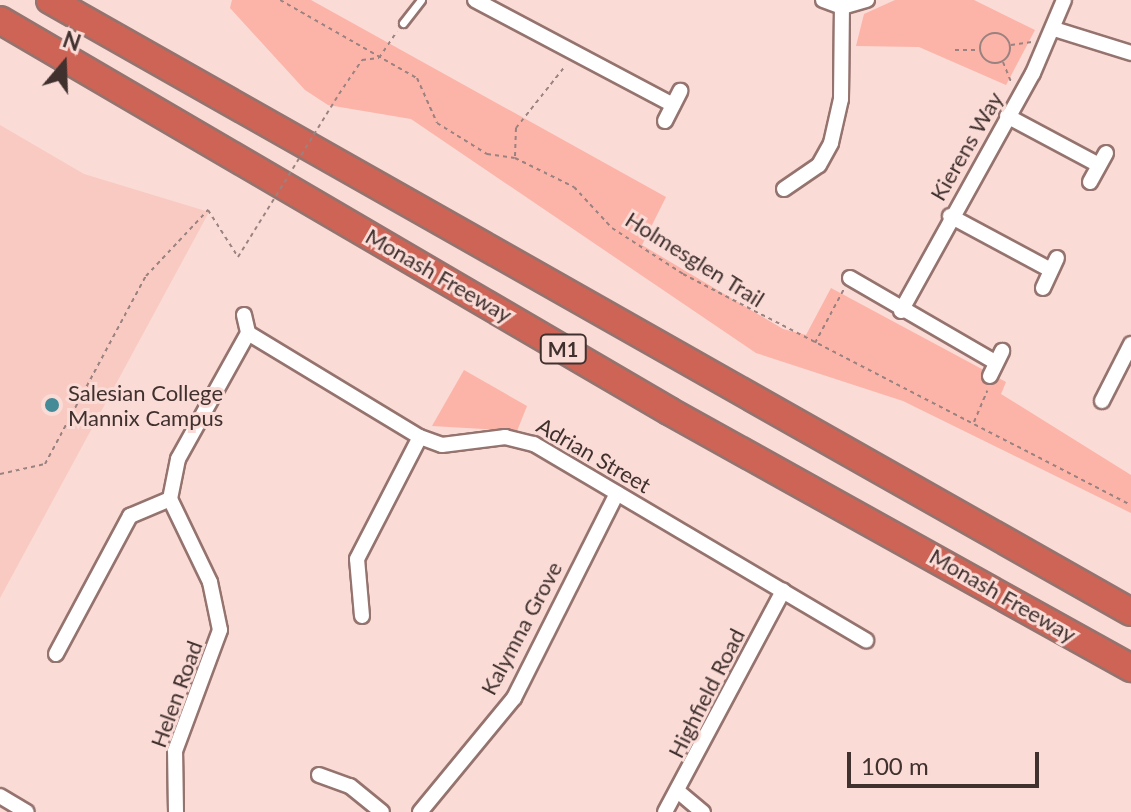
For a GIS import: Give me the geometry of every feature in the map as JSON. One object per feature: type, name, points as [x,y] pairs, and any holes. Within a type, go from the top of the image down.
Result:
[{"type":"highway","name":"M1","points":[[50,0],[1131,612]]},
{"type":"highway","name":"Monash Freeway","points":[[0,20],[669,411],[1131,668]]},
{"type":"street","points":[[475,0],[673,105]]},
{"type":"street","points":[[823,0],[842,7],[867,0]]},
{"type":"street","name":"Kierens Way","points":[[901,311],[1054,29],[1064,0]]},
{"type":"street","points":[[784,189],[819,165],[831,143],[841,99],[842,7]]},
{"type":"street","points":[[1054,29],[1131,53]]},
{"type":"street","points":[[665,121],[680,91]]},
{"type":"street","points":[[1007,116],[1101,159],[1090,182]]},
{"type":"street","points":[[950,216],[1053,263],[1043,288]]},
{"type":"street","points":[[850,278],[901,311],[995,363]]},
{"type":"street","points":[[56,654],[130,516],[170,499],[178,459],[248,333],[244,315]]},
{"type":"street","name":"Adrian Street","points":[[248,333],[420,437],[442,445],[519,438],[866,640]]},
{"type":"street","points":[[1102,401],[1131,344]]},
{"type":"street","points":[[362,616],[357,559],[420,437]]},
{"type":"street","name":"Kalymna Grove","points":[[420,812],[514,698],[617,493]]},
{"type":"street","name":"Helen Road","points":[[170,499],[210,582],[220,630],[175,751],[176,812]]},
{"type":"street","name":"Highfield Road","points":[[665,812],[680,793],[783,591]]},
{"type":"street","points":[[319,775],[350,786],[382,812]]},
{"type":"street","points":[[680,793],[703,812]]},
{"type":"street","points":[[0,796],[27,812]]},
{"type":"lane","points":[[403,23],[421,0]]},
{"type":"path","name":"Holmesglen Trail","points":[[280,0],[417,78],[437,123],[487,154],[515,158],[574,187],[612,228],[683,274],[814,344],[854,357],[1131,505]]},
{"type":"path","points":[[0,474],[45,464],[146,276],[208,210],[238,257],[362,60],[379,58],[403,23]]},
{"type":"path","points":[[980,51],[992,33],[1010,45],[1032,42]]},
{"type":"path","points":[[1010,45],[1002,61],[1011,82]]},
{"type":"path","points":[[955,50],[980,51],[990,62],[1002,61]]},
{"type":"path","points":[[515,158],[516,128],[575,53]]},
{"type":"path","points":[[814,344],[850,278]]},
{"type":"path","points":[[974,423],[995,363]]},
{"type":"shaded area","points":[[232,0],[311,0],[666,197],[642,245],[783,329],[806,335],[831,288],[1006,382],[1001,394],[1131,475],[1131,513],[903,401],[756,353],[411,119],[328,105],[305,90],[230,8]]},
{"type":"shaded area","points":[[895,0],[974,0],[1035,30],[1006,85],[919,47],[856,46],[864,14]]},
{"type":"shaded area","name":"Salesian College Mannix Campus","points":[[0,125],[84,174],[209,212],[0,598]]},
{"type":"shaded area","points":[[464,370],[527,406],[517,431],[432,426]]},
{"type":"place","name":"Salesian College Mannix Campus","points":[[52,405]]}]
